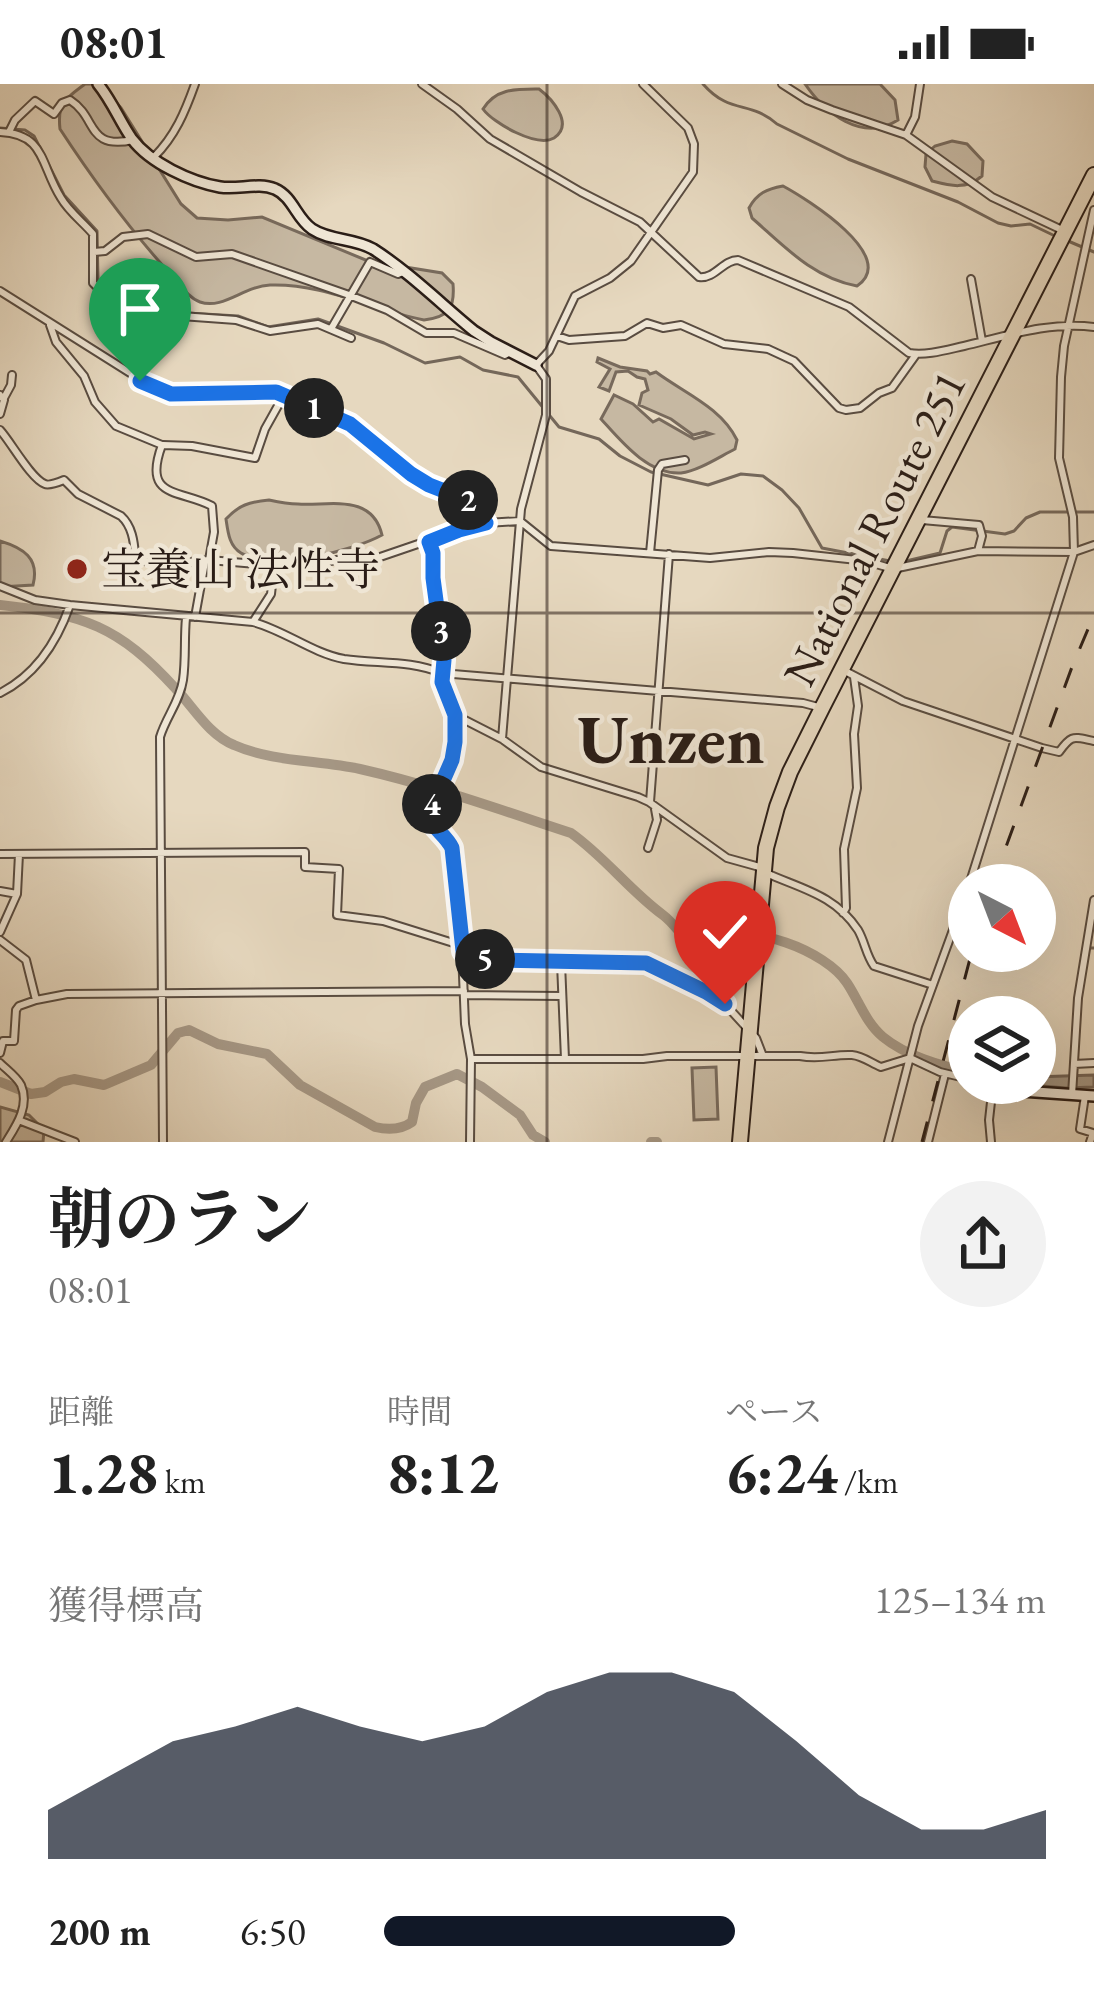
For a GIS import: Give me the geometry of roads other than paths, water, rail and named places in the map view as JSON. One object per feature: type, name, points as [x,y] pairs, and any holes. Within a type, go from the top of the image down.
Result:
[{"type":"highway","name":"National Route 251","points":[[743,1140],[754,1057],[749,1029],[763,870],[777,807],[822,708],[848,673],[896,564],[1094,175]]},
{"type":"street","points":[[98,84],[133,140],[154,157],[203,183],[278,190],[308,226],[366,246],[474,331],[536,364],[547,379],[546,411],[520,521],[502,739]]},
{"type":"street","points":[[154,157],[178,125],[195,84]]},
{"type":"street","points":[[422,84],[490,139],[640,222],[699,277],[738,260],[849,308],[915,356],[1069,324],[1094,327]]},
{"type":"street","points":[[536,364],[548,352],[575,296],[621,271],[693,172],[694,144],[688,128],[643,84]]},
{"type":"street","points":[[782,84],[807,100],[907,135],[992,197],[1065,232]]},
{"type":"street","points":[[907,135],[920,84]]},
{"type":"street","points":[[133,140],[105,140],[70,100],[54,114],[35,101],[7,130],[32,140],[60,196],[93,234],[97,252],[93,283],[104,293],[181,316],[236,320],[263,331],[313,324],[333,326],[352,338]]},
{"type":"street","points":[[976,864],[1074,552],[1073,514],[1059,446],[1060,376],[1094,210]]},
{"type":"street","points":[[97,252],[119,238],[148,234],[196,257],[232,254],[387,310],[426,333],[454,333],[505,355],[510,352]]},
{"type":"street","points":[[333,326],[371,261],[403,272]]},
{"type":"street","points":[[971,279],[982,341]]},
{"type":"street","points":[[0,291],[140,381],[171,394],[268,390],[337,417],[411,474],[470,501],[486,523]]},
{"type":"street","points":[[850,303],[876,326]]},
{"type":"street","points":[[556,336],[568,340],[625,336],[646,322],[663,328],[681,325],[724,344],[768,349],[794,361],[839,408],[852,411],[898,383],[915,356]]},
{"type":"street","points":[[50,325],[95,402],[116,426],[162,445],[255,458],[284,395]]},
{"type":"street","points":[[0,414],[12,375]]},
{"type":"street","points":[[0,430],[44,484],[64,480],[78,494],[121,516],[129,527],[134,555],[160,565],[207,561],[274,567],[370,559],[486,523],[520,521],[550,546],[710,558],[793,553],[896,564],[978,551],[1074,552],[1094,545]]},
{"type":"street","points":[[162,445],[155,467],[162,485],[177,496],[207,502],[214,509],[214,532],[191,618],[181,687],[160,737],[163,1142]]},
{"type":"street","points":[[650,553],[657,474],[662,464],[685,460]]},
{"type":"street","points":[[919,519],[980,525],[978,551]]},
{"type":"street","points":[[429,542],[444,660],[441,673],[455,715],[455,742],[428,818],[452,848],[471,1059],[470,1142]]},
{"type":"street","points":[[648,848],[657,820],[652,804],[669,554]]},
{"type":"street","points":[[253,622],[271,594],[274,567]]},
{"type":"street","points":[[0,586],[69,608],[253,622],[345,659],[441,673],[822,708]]},
{"type":"street","points":[[0,693],[43,659],[69,608]]},
{"type":"street","points":[[848,673],[903,701],[1057,752],[1070,738],[1094,741]]},
{"type":"street","points":[[843,913],[844,849],[857,788],[854,734],[858,706],[848,673]]},
{"type":"street","points":[[455,715],[552,772],[652,804],[727,858],[817,891],[860,934],[871,963],[933,985]]},
{"type":"street","points":[[0,854],[304,852],[305,867],[339,869],[337,915],[383,921],[482,959],[646,963],[725,1004],[749,1029]]},
{"type":"street","points":[[19,854],[17,894],[0,936],[26,960],[36,1000]]},
{"type":"street","points":[[0,891],[17,894]]},
{"type":"street","points":[[1072,1094],[1078,998],[1094,900]]},
{"type":"street","points":[[888,1142],[914,1040],[948,943]]},
{"type":"street","points":[[562,963],[565,1059]]},
{"type":"street","points":[[0,1053],[3,1041],[14,1041],[19,1006],[67,994],[562,996]]},
{"type":"street","points":[[471,1059],[819,1059],[852,1055],[881,1067],[910,1056],[948,1075]]},
{"type":"street","points":[[0,1063],[22,1091],[21,1121],[6,1142]]},
{"type":"street","points":[[1074,1065],[1094,1063]]},
{"type":"street","points":[[928,1142],[945,1074]]},
{"type":"street","points":[[1056,1093],[1090,1096],[1080,1129],[1093,1133],[1090,1142]]},
{"type":"street","points":[[989,1104],[991,1142]]},
{"type":"street","points":[[21,1121],[75,1142]]},
{"type":"waterway","points":[[703,84],[722,100],[758,112],[848,159],[958,202],[998,223],[1030,224],[1055,236]]},
{"type":"waterway","points":[[0,128],[25,130],[34,136],[64,195],[97,231],[98,281],[105,289],[187,313],[238,316],[268,327],[318,319],[425,363],[460,357],[483,370],[518,377],[559,427],[599,439],[651,472],[708,485],[741,474],[763,476],[799,508],[822,548],[890,561]]},
{"type":"waterway","points":[[1068,241],[1094,252]]},
{"type":"waterway","points":[[906,561],[940,553],[952,527],[1005,534],[1040,512],[1094,512]]},
{"type":"waterway","points":[[0,605],[77,619],[117,637],[155,668],[209,728],[234,745],[264,755],[387,775],[571,833],[693,945],[706,950],[714,941],[747,935],[805,950],[837,971],[883,1037],[948,1067]]},
{"type":"waterway","points":[[0,1082],[31,1094],[74,1079],[104,1085],[151,1065],[178,1033],[189,1030],[218,1044],[267,1054],[300,1085],[380,1128],[412,1122],[425,1087],[457,1074],[520,1115],[533,1135],[545,1142]]},
{"type":"waterway","points":[[651,1142],[657,1142]]},
{"type":"railway","points":[[1000,864],[1094,615]]},
{"type":"railway","points":[[922,1142],[967,972]]},
{"type":"place","name":"宝養山 法性寺","points":[[77,569]]},
{"type":"district","name":"Unzen","points":[[671,739]]}]
